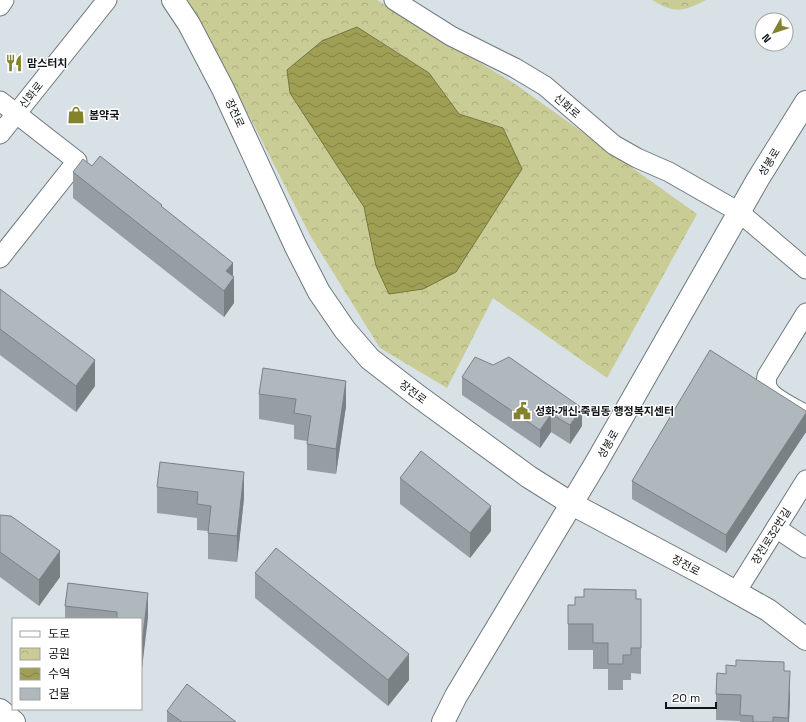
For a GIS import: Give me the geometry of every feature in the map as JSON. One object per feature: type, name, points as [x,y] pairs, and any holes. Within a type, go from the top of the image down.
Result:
[{"type":"street","points":[[0,6],[4,0]]},
{"type":"street","name":"신화로","points":[[0,134],[108,0]]},
{"type":"street","name":"장전로","points":[[173,0],[189,24],[224,89],[296,246],[319,292],[345,330],[370,359],[530,477],[572,504],[768,610],[806,639]]},
{"type":"street","name":"신화로","points":[[394,0],[451,36],[515,68],[544,86],[614,145],[637,158],[669,172],[739,212],[806,269]]},
{"type":"street","points":[[0,101],[77,162],[0,258]]},
{"type":"street","name":"성봉로","points":[[443,722],[456,696],[572,504],[739,212],[806,102]]},
{"type":"street","points":[[806,313],[767,376],[766,384],[769,391],[775,396],[806,415]]},
{"type":"street","name":"장전로32번길","points":[[736,592],[806,480]]},
{"type":"street","points":[[776,528],[806,548]]},
{"type":"street","points":[[0,710],[14,722]]},
{"type":"green space","points":[[183,0],[377,0],[515,84],[697,214],[607,378],[493,298],[447,388],[380,348],[311,237],[234,86]]},
{"type":"green space","points":[[652,0],[706,0],[691,7],[679,10],[667,8]]},
{"type":"water","points":[[357,27],[429,73],[459,114],[503,128],[522,169],[456,272],[423,289],[389,294],[376,266],[364,207],[290,93],[287,70],[322,41]]},
{"type":"building","points":[[100,156],[233,263],[226,271],[234,277],[224,291],[73,172],[83,159],[92,166]]},
{"type":"building","points":[[0,289],[95,360],[76,386],[0,329]]},
{"type":"building","points":[[710,350],[806,411],[726,535],[632,481]]},
{"type":"building","points":[[475,357],[493,365],[509,357],[582,408],[570,425],[551,414],[540,430],[462,377]]},
{"type":"building","points":[[263,368],[346,381],[336,449],[307,444],[311,416],[294,413],[296,399],[259,394]]},
{"type":"building","points":[[421,451],[491,506],[470,533],[400,478]]},
{"type":"building","points":[[160,462],[244,472],[237,536],[208,533],[211,506],[197,504],[198,492],[157,487]]},
{"type":"building","points":[[0,515],[11,516],[60,551],[39,580],[0,552]]},
{"type":"building","points":[[276,548],[409,654],[388,680],[255,573]]},
{"type":"building","points":[[68,583],[148,593],[142,643],[142,618],[117,618],[117,612],[65,606]]},
{"type":"building","points":[[584,589],[636,590],[636,599],[641,599],[641,648],[631,648],[631,655],[623,655],[623,664],[608,664],[608,643],[593,643],[593,624],[568,624],[568,605],[575,605],[575,597],[584,597]]},
{"type":"building","points":[[736,660],[784,662],[784,671],[790,671],[788,718],[773,717],[773,722],[753,722],[753,716],[740,715],[741,695],[716,694],[717,673],[726,674],[726,665],[736,666]]},
{"type":"building","points":[[187,684],[236,722],[182,722],[167,711]]},
{"type":"place","name":"맘스터치","points":[[14,63]]},
{"type":"place","name":"봄약국","points":[[76,115]]},
{"type":"place","name":"성화·개신·죽림동 행정복지센터","points":[[522,411]]}]
